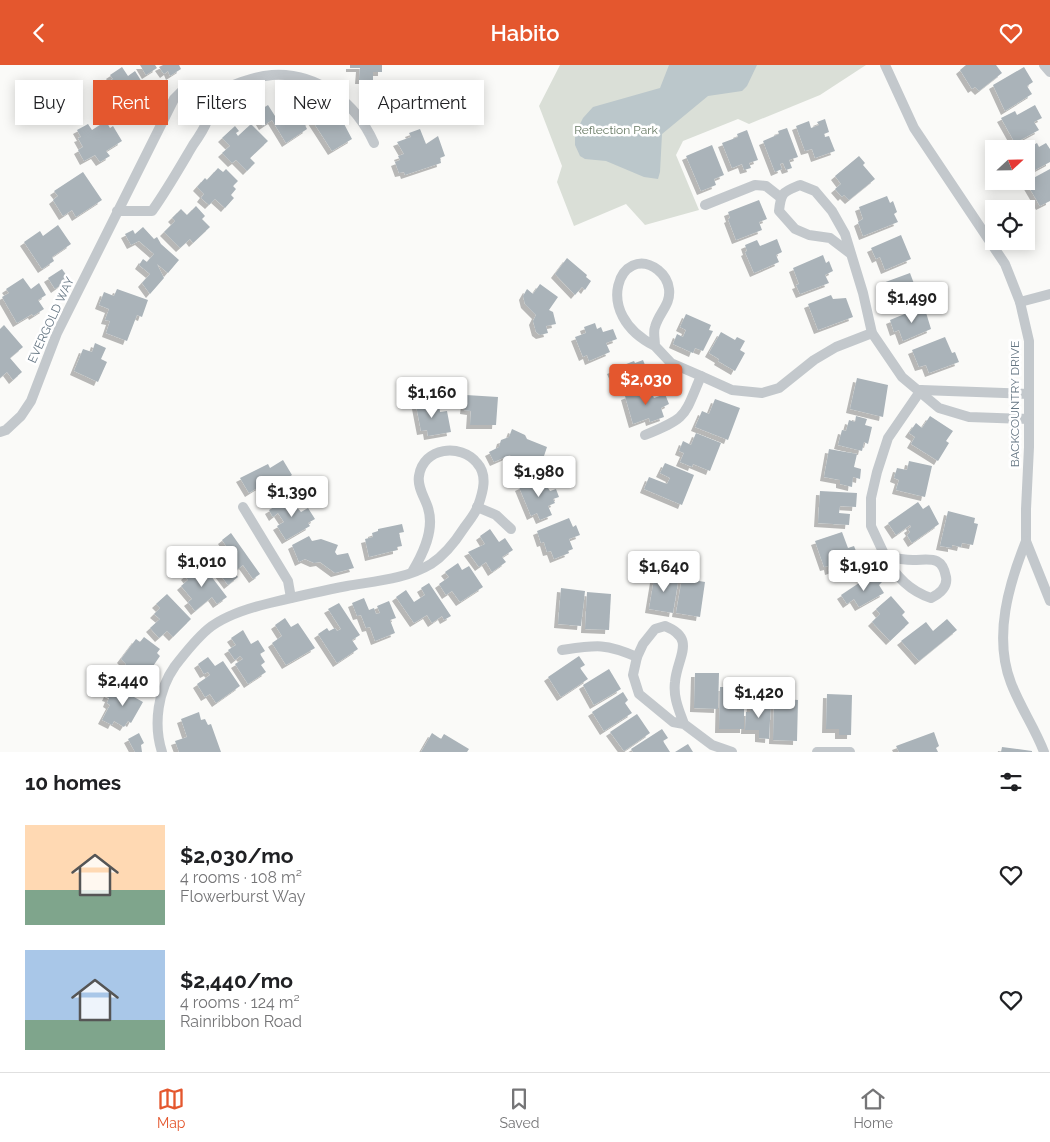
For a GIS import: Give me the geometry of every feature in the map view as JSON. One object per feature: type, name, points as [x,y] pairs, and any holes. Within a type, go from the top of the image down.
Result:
[{"type":"street","name":"BACKCOUNTRY DRIVE","points":[[884,65],[914,128],[1005,264],[1020,302],[1029,341],[1026,541],[1013,576],[1004,617],[1005,651],[1010,680],[1045,748]]},
{"type":"street","points":[[1044,65],[1050,72]]},
{"type":"street","points":[[251,80],[260,77],[287,75],[319,84],[348,103],[361,117],[374,143]]},
{"type":"street","name":"EVERGOLD WAY","points":[[0,432],[6,431],[22,416],[31,401],[57,333],[174,99],[178,95]]},
{"type":"street","points":[[118,211],[152,211],[205,125]]},
{"type":"street","points":[[705,205],[755,185],[766,186],[780,197]]},
{"type":"street","points":[[850,254],[830,238],[809,235],[795,229],[779,211],[780,197],[786,191],[800,185],[814,191],[832,211],[845,234],[863,293],[872,333],[902,377],[921,390],[939,408],[969,417],[1029,419]]},
{"type":"street","points":[[655,346],[654,327],[670,299],[668,286],[662,274],[654,267],[643,263],[629,268],[619,278],[616,292],[619,313],[642,340],[655,346],[671,363],[732,390],[762,393],[779,388],[814,360],[836,347],[872,333]]},
{"type":"street","points":[[1020,302],[1050,294]]},
{"type":"street","points":[[645,435],[677,422],[684,414],[701,376]]},
{"type":"street","points":[[921,390],[1028,395]]},
{"type":"street","points":[[885,556],[915,560],[930,558],[939,562],[945,571],[946,581],[941,592],[931,598],[916,593],[900,579],[885,556],[871,526],[871,498],[888,438],[921,390]]},
{"type":"street","points":[[162,752],[156,720],[167,677],[187,650],[208,629],[233,615],[291,598],[398,578],[412,572],[430,564],[453,546],[477,507],[484,481],[479,465],[470,455],[456,450],[441,451],[426,460],[419,475],[420,489],[429,510],[430,528],[423,553],[412,572]]},
{"type":"street","points":[[243,507],[288,581],[291,598]]},
{"type":"street","points":[[477,507],[496,515],[511,529]]},
{"type":"street","name":"BACKCOUNTRY DRIVE","points":[[1026,541],[1050,601]]},
{"type":"street","points":[[684,724],[675,701],[674,683],[684,650],[683,640],[676,630],[664,626],[655,629],[643,644],[637,657],[633,675],[639,694],[673,722],[684,724],[712,745],[732,752]]},
{"type":"street","points":[[562,650],[596,645],[614,647],[637,657]]},
{"type":"street","points":[[817,752],[850,752]]},
{"type":"green space","name":"Reflection Park","points":[[560,65],[866,65],[820,95],[749,124],[738,119],[683,141],[676,155],[699,210],[645,225],[626,204],[574,226],[557,182],[562,166],[539,106]]},
{"type":"shaded area","points":[[669,65],[757,65],[747,86],[742,91],[708,96],[662,134],[658,179],[644,177],[606,161],[585,159],[580,156],[575,145],[575,134],[583,118],[593,107],[660,88]]},
{"type":"building","points":[[140,65],[155,65],[157,68],[146,75]]},
{"type":"building","points":[[163,65],[179,65],[181,69],[170,76],[168,71],[164,74],[159,67]]},
{"type":"building","points":[[350,65],[382,65],[382,72],[373,72],[373,80],[359,80],[360,68],[350,68]]},
{"type":"building","points":[[966,65],[996,65],[1002,73],[979,91],[975,87],[972,89],[960,70]]},
{"type":"building","points":[[122,67],[128,76],[135,71],[141,80],[111,80],[113,79],[110,75]]},
{"type":"building","points":[[1024,67],[1033,82],[1027,86],[1032,94],[1005,111],[993,85]]},
{"type":"building","points":[[268,105],[275,116],[275,125],[272,120],[265,125],[265,107]]},
{"type":"building","points":[[1035,105],[1042,118],[1034,122],[1039,130],[1021,140],[1013,140],[1001,118],[1015,111],[1017,115]]},
{"type":"building","points":[[825,119],[829,132],[824,134],[825,137],[829,136],[835,151],[815,158],[812,149],[805,151],[796,126],[809,121],[811,128],[819,125],[817,122]]},
{"type":"building","points":[[88,124],[92,130],[100,125],[108,125],[110,128],[113,126],[122,141],[106,151],[110,156],[100,162],[95,155],[84,161],[78,150],[83,147],[78,138],[81,137],[77,130]]},
{"type":"building","points":[[252,125],[268,141],[250,158],[255,163],[247,171],[236,160],[232,163],[222,153],[230,146],[222,138],[235,126],[239,131],[236,133],[238,136]]},
{"type":"building","points":[[275,125],[305,125],[307,129],[286,143]]},
{"type":"building","points":[[315,125],[345,125],[352,139],[332,151]]},
{"type":"building","points":[[787,128],[798,157],[789,160],[792,168],[786,170],[783,163],[780,164],[782,169],[775,172],[763,141],[779,134],[778,131]]},
{"type":"building","points":[[420,129],[426,144],[438,136],[445,156],[440,158],[441,163],[405,175],[404,172],[399,173],[395,162],[400,160],[398,156],[404,154],[397,142],[411,137],[409,133]]},
{"type":"building","points":[[747,130],[758,160],[749,163],[751,168],[744,170],[742,164],[732,168],[722,143],[738,137],[737,134]]},
{"type":"building","points":[[1037,143],[1039,147],[1046,143],[1050,149],[1050,162],[1035,170],[1035,144]]},
{"type":"building","points":[[712,145],[724,175],[714,179],[716,185],[701,191],[686,156]]},
{"type":"building","points":[[859,156],[865,163],[863,165],[875,179],[849,200],[844,195],[842,197],[835,189],[841,184],[835,176]]},
{"type":"building","points":[[218,168],[223,172],[226,169],[238,181],[233,186],[236,189],[231,195],[234,198],[225,208],[215,199],[209,205],[201,198],[204,194],[197,187],[205,178],[207,180]]},
{"type":"building","points":[[1050,169],[1050,201],[1040,206],[1031,190],[1035,190],[1035,177]]},
{"type":"building","points":[[83,172],[102,200],[76,217],[72,210],[63,216],[53,200],[58,196],[54,191]]},
{"type":"building","points":[[887,196],[890,203],[893,201],[897,212],[894,214],[898,222],[863,236],[858,222],[863,219],[859,207]]},
{"type":"building","points":[[759,200],[767,219],[759,222],[762,230],[736,240],[728,219],[730,218],[728,212]]},
{"type":"building","points":[[196,206],[205,216],[202,219],[210,227],[193,243],[190,239],[180,248],[164,232],[175,221],[172,218],[181,209],[187,215]]},
{"type":"building","points":[[58,225],[71,244],[52,257],[54,261],[42,269],[24,242],[40,231],[43,236]]},
{"type":"building","points":[[143,227],[154,239],[157,237],[161,244],[179,260],[168,273],[157,264],[164,278],[150,294],[142,283],[150,274],[139,265],[143,259],[147,262],[154,254],[139,241],[131,245],[125,234],[133,230],[135,234]]},
{"type":"building","points":[[901,235],[911,259],[885,270],[880,257],[876,259],[871,248]]},
{"type":"building","points":[[777,239],[782,252],[776,255],[779,262],[754,273],[745,252],[747,251],[745,245],[757,240],[760,246]]},
{"type":"building","points":[[823,255],[826,263],[829,261],[833,271],[825,275],[829,283],[800,294],[796,285],[799,284],[793,268]]},
{"type":"building","points":[[567,258],[587,275],[586,277],[591,281],[585,290],[582,287],[575,295],[555,274]]},
{"type":"building","points":[[62,269],[69,279],[55,289],[48,278]]},
{"type":"building","points":[[910,273],[919,297],[894,307],[889,294],[884,296],[880,284]]},
{"type":"building","points":[[23,278],[31,289],[39,283],[46,295],[38,300],[44,309],[17,323],[2,297],[9,293],[6,289]]},
{"type":"building","points":[[540,284],[558,297],[549,310],[553,312],[556,324],[546,326],[548,333],[540,335],[536,332],[533,321],[536,315],[525,304],[523,296],[527,289],[533,294]]},
{"type":"building","points":[[117,289],[148,300],[142,317],[137,315],[127,341],[106,333],[110,321],[105,320],[109,309],[99,305],[104,292],[114,296]]},
{"type":"building","points":[[831,295],[833,299],[846,298],[853,317],[818,330],[808,304]]},
{"type":"building","points":[[924,306],[931,329],[903,341],[899,330],[894,332],[890,320]]},
{"type":"building","points":[[686,314],[711,325],[709,330],[713,331],[703,351],[695,348],[693,353],[673,344],[677,334],[683,337],[686,330],[680,327]]},
{"type":"building","points":[[595,323],[597,329],[601,327],[603,332],[613,329],[617,339],[606,343],[610,352],[589,361],[587,355],[583,357],[575,337],[586,333],[584,327]]},
{"type":"building","points":[[4,325],[23,347],[10,358],[22,372],[13,380],[7,372],[0,378],[0,329]]},
{"type":"building","points":[[721,332],[735,340],[737,337],[745,341],[740,350],[745,353],[735,371],[709,353]]},
{"type":"building","points":[[945,337],[952,353],[955,352],[959,362],[929,373],[926,365],[919,367],[912,350]]},
{"type":"building","points":[[95,343],[106,348],[101,359],[107,362],[98,382],[74,371],[83,349],[92,352]]},
{"type":"building","points":[[643,360],[647,370],[643,371],[646,379],[620,390],[611,370],[634,361],[635,363]]},
{"type":"building","points":[[857,378],[888,385],[883,417],[850,409]]},
{"type":"building","points":[[649,387],[654,398],[665,394],[669,404],[661,408],[664,417],[650,422],[649,418],[633,424],[625,396]]},
{"type":"building","points":[[466,395],[498,397],[496,425],[470,425],[471,411],[464,410]]},
{"type":"building","points":[[423,399],[424,404],[439,404],[440,412],[447,411],[451,432],[428,436],[427,430],[421,431],[415,400]]},
{"type":"building","points":[[715,399],[740,408],[728,440],[695,427],[702,411],[709,414]]},
{"type":"building","points":[[856,416],[867,419],[865,425],[872,427],[868,444],[864,442],[862,451],[838,445],[842,430],[846,431],[849,420],[855,422]]},
{"type":"building","points":[[930,416],[953,431],[946,441],[949,443],[938,461],[911,444],[915,437],[909,433],[916,423],[922,428]]},
{"type":"building","points":[[512,429],[525,435],[527,439],[547,447],[544,456],[530,462],[532,467],[523,471],[519,463],[515,465],[510,455],[494,462],[489,452],[499,447],[501,440],[509,437]]},
{"type":"building","points":[[696,433],[721,443],[710,471],[693,464],[692,467],[680,462],[684,453],[679,451],[683,441],[691,445]]},
{"type":"building","points":[[829,449],[857,454],[854,467],[861,469],[860,479],[853,477],[852,487],[840,484],[840,480],[824,477]]},
{"type":"building","points":[[283,460],[292,475],[285,480],[290,488],[270,500],[262,485],[249,493],[240,478],[268,464],[270,468]]},
{"type":"building","points":[[909,461],[932,466],[925,497],[896,490],[899,480],[894,478],[897,468],[907,470]]},
{"type":"building","points":[[665,463],[694,475],[682,505],[644,489],[649,477],[667,484],[670,478],[660,473]]},
{"type":"building","points":[[541,477],[550,491],[556,489],[559,497],[553,499],[555,503],[548,506],[552,515],[540,520],[537,513],[531,516],[519,487]]},
{"type":"building","points":[[820,491],[857,493],[856,507],[840,506],[839,513],[850,514],[849,525],[818,523]]},
{"type":"building","points":[[289,498],[301,512],[308,508],[315,519],[308,523],[310,526],[286,540],[277,526],[284,522],[278,513],[273,517],[269,510]]},
{"type":"building","points":[[918,502],[923,509],[929,505],[939,524],[912,543],[907,535],[910,532],[908,529],[911,527],[910,525],[896,535],[888,523]]},
{"type":"building","points":[[948,511],[975,518],[974,523],[978,524],[973,545],[962,543],[961,547],[952,545],[952,548],[940,546]]},
{"type":"building","points":[[569,518],[573,527],[576,525],[580,535],[569,539],[573,549],[568,551],[569,553],[554,559],[551,551],[547,552],[544,542],[541,543],[537,531]]},
{"type":"building","points":[[402,524],[404,532],[399,533],[402,546],[397,547],[397,550],[369,557],[365,539],[373,537],[372,533],[378,531],[378,529]]},
{"type":"building","points":[[490,529],[499,542],[505,538],[513,550],[502,557],[506,562],[492,572],[486,562],[479,567],[468,552],[485,544],[480,536]]},
{"type":"building","points":[[842,532],[848,548],[854,546],[858,556],[849,559],[852,568],[840,572],[838,568],[829,571],[828,566],[824,567],[815,541]]},
{"type":"building","points":[[231,533],[260,574],[253,579],[243,565],[234,572],[238,577],[228,585],[216,569],[220,566],[216,560],[229,550],[222,540]]},
{"type":"building","points":[[309,536],[312,541],[321,539],[338,545],[335,552],[337,555],[348,553],[354,568],[335,573],[320,562],[314,563],[305,559],[299,562],[292,545]]},
{"type":"building","points":[[201,563],[227,597],[217,604],[212,597],[195,611],[188,602],[192,599],[181,586],[188,580],[185,576]]},
{"type":"building","points":[[458,563],[462,570],[469,566],[483,587],[460,602],[452,591],[446,595],[439,584],[449,577],[445,572]]},
{"type":"building","points":[[655,573],[679,577],[673,613],[649,609]]},
{"type":"building","points":[[871,575],[875,581],[879,578],[882,582],[879,585],[884,593],[859,607],[854,599],[847,604],[841,595]]},
{"type":"building","points":[[682,578],[705,582],[700,617],[676,613]]},
{"type":"building","points":[[429,583],[451,616],[444,620],[442,616],[432,623],[427,615],[414,623],[396,597],[406,590],[414,602],[425,595],[421,588]]},
{"type":"building","points":[[561,588],[585,591],[581,626],[558,624]]},
{"type":"building","points":[[587,592],[611,594],[609,630],[585,629]]},
{"type":"building","points":[[167,594],[191,619],[173,637],[167,631],[159,638],[150,628],[160,619],[154,614],[160,608],[156,604]]},
{"type":"building","points":[[891,596],[905,612],[902,615],[909,623],[890,641],[872,622],[880,614],[876,609]]},
{"type":"building","points":[[364,598],[369,610],[374,608],[376,614],[380,613],[377,606],[389,601],[396,618],[390,620],[395,633],[375,641],[370,627],[366,628],[361,615],[357,616],[352,603]]},
{"type":"building","points":[[339,603],[360,635],[352,640],[358,649],[337,663],[318,634],[327,628],[329,631],[335,628],[337,631],[341,629],[328,609]]},
{"type":"building","points":[[285,618],[291,627],[298,623],[315,648],[286,665],[272,643],[282,636],[275,625]]},
{"type":"building","points":[[947,619],[957,630],[919,661],[901,641],[926,622],[933,631]]},
{"type":"building","points":[[243,630],[251,644],[258,640],[265,651],[260,654],[265,662],[261,665],[266,672],[248,684],[235,664],[243,659],[240,656],[235,660],[228,650],[236,645],[231,638]]},
{"type":"building","points":[[144,637],[160,649],[157,653],[160,656],[147,675],[139,669],[132,678],[121,670],[126,664],[121,659],[136,639],[140,642]]},
{"type":"building","points":[[579,656],[585,665],[580,668],[588,679],[561,697],[548,677]]},
{"type":"building","points":[[208,657],[215,666],[223,661],[240,686],[216,703],[210,694],[205,697],[197,684],[210,675],[208,672],[204,674],[198,664]]},
{"type":"building","points":[[609,669],[621,689],[594,705],[583,685]]},
{"type":"building","points":[[695,673],[719,673],[718,709],[694,708]]},
{"type":"building","points":[[126,684],[137,690],[134,697],[143,702],[131,723],[128,721],[124,727],[114,721],[112,725],[102,720],[110,705],[107,703],[109,698],[106,697],[108,693],[115,696],[118,691],[122,693]]},
{"type":"building","points":[[720,687],[737,687],[737,693],[744,693],[744,729],[719,729]]},
{"type":"building","points":[[623,692],[628,700],[625,703],[632,713],[604,731],[592,712]]},
{"type":"building","points":[[827,694],[852,695],[851,735],[839,735],[839,729],[826,729]]},
{"type":"building","points":[[782,699],[798,700],[797,741],[773,740],[774,702],[782,702]]},
{"type":"building","points":[[760,701],[771,702],[769,739],[759,738],[759,730],[745,730],[746,712],[750,712],[751,704],[760,705]]},
{"type":"building","points":[[199,712],[201,720],[205,719],[208,725],[211,724],[221,752],[179,752],[175,741],[187,737],[181,719]]},
{"type":"building","points":[[637,714],[650,733],[624,751],[610,732]]},
{"type":"building","points":[[662,729],[668,738],[663,741],[670,752],[633,752],[631,749]]},
{"type":"building","points":[[934,732],[939,746],[936,748],[938,752],[899,752],[896,746]]},
{"type":"building","points":[[139,733],[144,743],[141,745],[142,752],[135,752],[128,739]]},
{"type":"building","points":[[432,733],[441,739],[444,734],[469,749],[467,752],[421,752]]},
{"type":"building","points":[[688,744],[693,752],[675,752]]},
{"type":"building","points":[[1002,747],[1032,751],[1032,752],[1001,752]]}]
